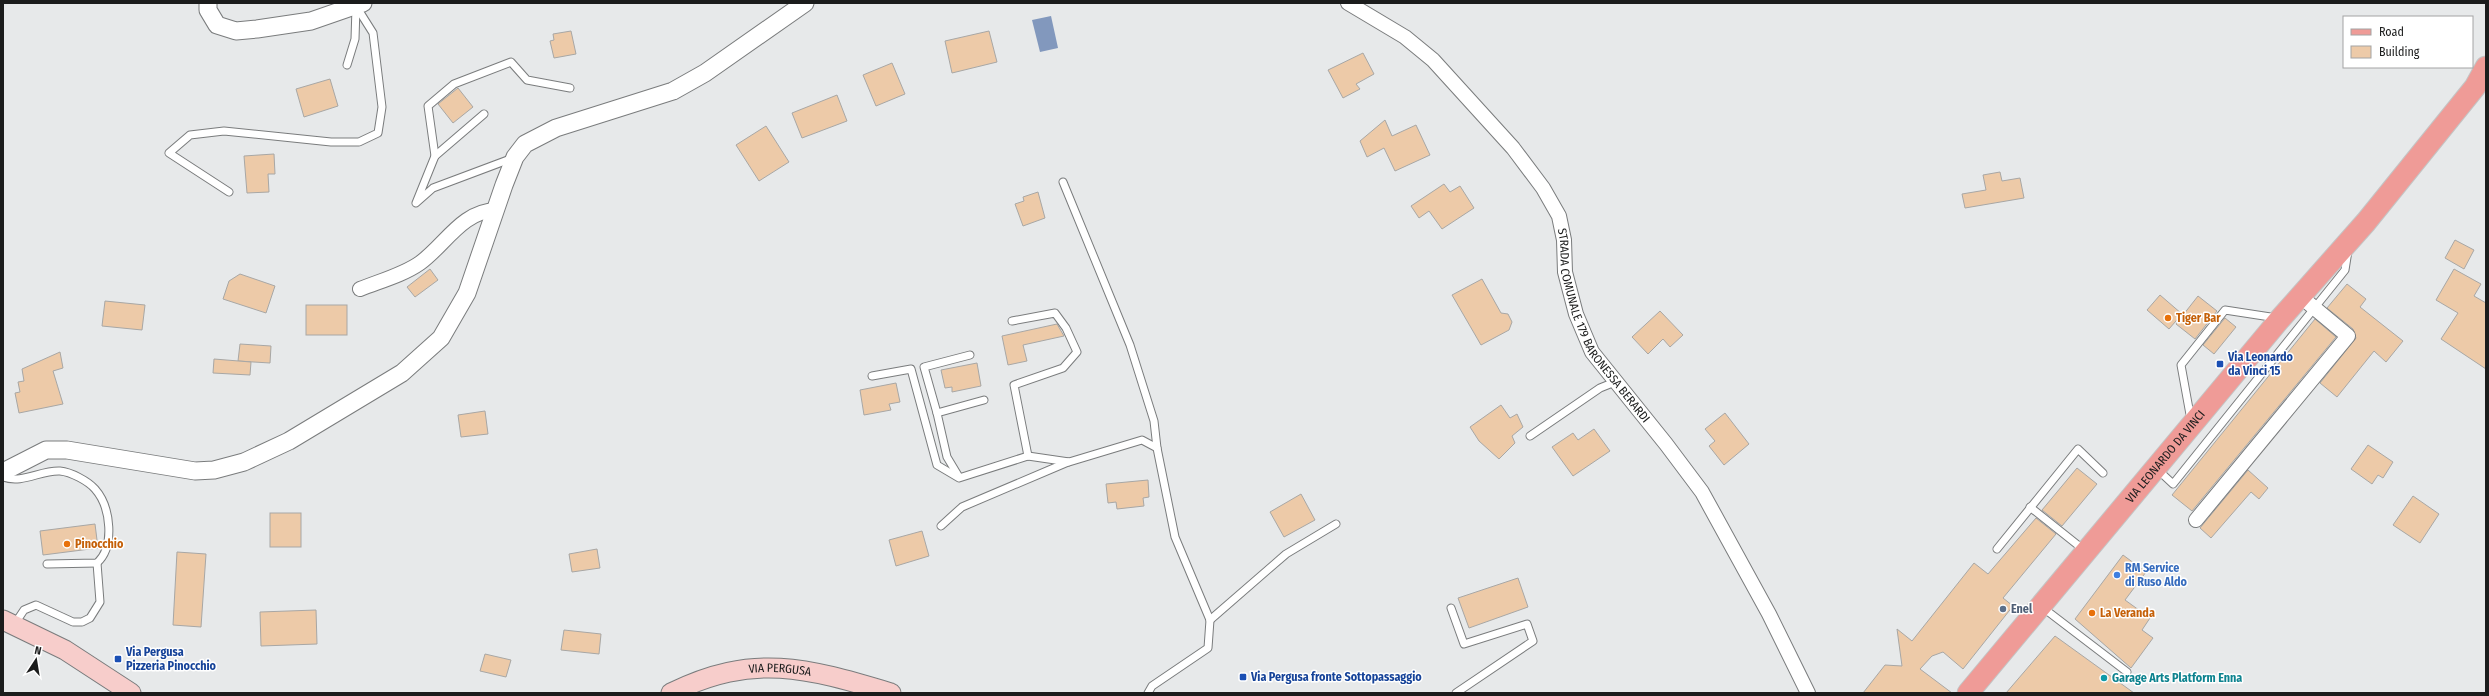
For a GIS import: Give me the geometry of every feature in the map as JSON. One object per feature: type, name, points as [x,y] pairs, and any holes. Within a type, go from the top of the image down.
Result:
[{"type":"main road","name":"VIA LEONARDO DA VINCI","points":[[1972,691],[2040,606],[2280,319],[2308,303],[2349,242],[2481,85],[2486,67]]},
{"type":"main road","points":[[8,623],[65,650],[131,693]]},
{"type":"main road","name":"VIA PERGUSA","points":[[671,693],[694,682],[721,673],[741,669],[771,667],[811,672],[891,693]]},
{"type":"street","points":[[208,3],[208,10],[217,24],[236,31],[311,21],[359,5]]},
{"type":"street","points":[[3,472],[46,450],[67,450],[195,471],[214,470],[244,462],[289,441],[402,372],[441,338],[467,293],[515,157],[525,144],[540,135],[673,91],[705,73],[805,3]]},
{"type":"street","name":"STRADA COMUNALE 179 BARONESSA BERARDI","points":[[1348,3],[1405,37],[1433,60],[1513,148],[1543,188],[1559,216],[1564,240],[1565,272],[1576,314],[1592,352],[1666,444],[1702,492],[1769,614],[1808,693]]},
{"type":"street","points":[[360,289],[420,263],[471,217],[482,210],[496,210]]},
{"type":"street","points":[[2196,520],[2348,336],[2308,303]]},
{"type":"lane","points":[[347,65],[355,39],[359,5]]},
{"type":"lane","points":[[229,192],[169,154],[190,135],[224,131],[331,142],[360,142],[378,133],[382,107],[373,34],[359,5]]},
{"type":"lane","points":[[435,156],[428,106],[454,84],[511,62],[526,80],[570,88]]},
{"type":"lane","points":[[484,114],[435,156],[416,203],[433,188],[515,157]]},
{"type":"lane","points":[[1063,182],[1130,345],[1154,421],[1157,448],[1175,537],[1210,620],[1208,648],[1152,686],[1148,693]]},
{"type":"lane","points":[[2155,468],[2173,484],[2308,303]]},
{"type":"lane","points":[[2192,424],[2181,364],[2225,310],[2280,319]]},
{"type":"lane","points":[[1012,321],[1055,313],[1066,328],[1077,352],[1063,368],[1014,385],[1028,456]]},
{"type":"lane","points":[[959,478],[947,457],[937,413],[924,367],[970,355]]},
{"type":"lane","points":[[872,376],[911,370],[937,465],[959,478],[1028,456],[1069,462]]},
{"type":"lane","points":[[1530,436],[1600,388],[1616,382]]},
{"type":"lane","points":[[937,413],[984,400]]},
{"type":"lane","points":[[941,526],[962,507],[1069,462],[1142,440],[1157,448]]},
{"type":"lane","points":[[1997,548],[2078,449],[2103,474]]},
{"type":"lane","points":[[3,477],[17,479],[60,471],[72,474],[96,489],[105,510],[109,538],[103,557],[96,563],[47,564]]},
{"type":"lane","points":[[2030,508],[2086,551]]},
{"type":"lane","points":[[1210,620],[1286,554],[1336,524]]},
{"type":"lane","points":[[8,623],[24,610],[36,605],[73,622],[82,622],[90,618],[100,602],[101,592],[96,563]]},
{"type":"lane","points":[[2040,606],[2126,672]]},
{"type":"lane","points":[[1451,608],[1464,644],[1528,624],[1533,641],[1456,693]]},
{"type":"water","points":[[1051,16],[1058,48],[1040,52],[1032,20]]},
{"type":"building","points":[[571,31],[576,54],[554,58],[550,41],[554,40],[553,34]]},
{"type":"building","points":[[989,31],[997,62],[952,73],[945,41]]},
{"type":"building","points":[[1363,53],[1374,74],[1356,84],[1360,89],[1343,98],[1328,70]]},
{"type":"building","points":[[892,63],[905,94],[876,106],[863,75]]},
{"type":"building","points":[[330,79],[338,106],[304,117],[296,89]]},
{"type":"building","points":[[458,88],[473,107],[453,123],[438,104]]},
{"type":"building","points":[[837,95],[847,121],[802,138],[792,113]]},
{"type":"building","points":[[1385,120],[1392,136],[1416,125],[1430,155],[1395,171],[1384,148],[1367,157],[1360,141]]},
{"type":"building","points":[[766,126],[789,162],[759,181],[736,145]]},
{"type":"building","points":[[274,154],[275,174],[268,174],[269,192],[247,193],[244,156]]},
{"type":"building","points":[[2000,172],[2002,181],[2020,178],[2024,198],[1965,208],[1962,194],[1986,190],[1983,175]]},
{"type":"building","points":[[1444,184],[1450,192],[1460,186],[1474,208],[1442,229],[1429,211],[1419,218],[1411,206]]},
{"type":"building","points":[[1038,192],[1045,218],[1023,226],[1015,204],[1024,201],[1023,197]]},
{"type":"building","points":[[2455,240],[2474,250],[2464,269],[2445,258]]},
{"type":"building","points":[[430,269],[438,280],[415,297],[407,287]]},
{"type":"building","points":[[2454,269],[2481,284],[2474,296],[2486,303],[2486,369],[2441,339],[2458,313],[2436,300]]},
{"type":"building","points":[[240,274],[275,286],[266,313],[223,299],[229,281]]},
{"type":"building","points":[[1482,279],[1501,313],[1508,314],[1512,322],[1509,330],[1481,345],[1452,295]]},
{"type":"building","points":[[2347,284],[2366,299],[2360,307],[2403,341],[2386,362],[2374,351],[2337,397],[2320,383],[2356,338],[2353,329],[2327,308]]},
{"type":"building","name":"Tiger Bar","points":[[2160,295],[2182,314],[2169,329],[2147,310]]},
{"type":"building","points":[[2198,296],[2217,311],[2195,339],[2176,324]]},
{"type":"building","points":[[105,301],[145,305],[142,330],[102,326]]},
{"type":"building","points":[[306,305],[347,305],[347,335],[306,335]]},
{"type":"building","points":[[1660,311],[1683,335],[1670,347],[1663,339],[1648,354],[1632,337]]},
{"type":"building","points":[[2225,318],[2236,327],[2214,354],[2203,345]]},
{"type":"building","points":[[2315,319],[2336,337],[2192,511],[2172,495]]},
{"type":"building","points":[[1057,324],[1064,336],[1023,345],[1027,361],[1008,365],[1002,336]]},
{"type":"building","points":[[240,344],[271,346],[270,363],[238,361]]},
{"type":"building","points":[[60,352],[63,368],[53,371],[63,404],[19,413],[15,393],[20,392],[18,382],[24,381],[22,369]]},
{"type":"building","points":[[214,359],[251,362],[250,375],[213,373]]},
{"type":"building","points":[[977,363],[981,386],[952,392],[952,387],[945,388],[941,370]]},
{"type":"building","points":[[896,383],[900,402],[889,404],[891,410],[864,415],[860,390]]},
{"type":"building","points":[[1501,405],[1510,418],[1517,414],[1523,427],[1512,436],[1515,443],[1499,459],[1479,441],[1470,427]]},
{"type":"building","points":[[485,411],[488,434],[461,437],[458,415]]},
{"type":"building","points":[[1725,413],[1749,444],[1724,465],[1709,446],[1715,441],[1705,429]]},
{"type":"building","points":[[1594,429],[1610,451],[1573,476],[1552,447],[1573,433],[1578,440]]},
{"type":"building","points":[[2368,445],[2393,462],[2383,478],[2378,475],[2372,484],[2351,469]]},
{"type":"building","points":[[2077,468],[2097,484],[2062,526],[2042,510]]},
{"type":"building","points":[[2248,470],[2268,488],[2259,499],[2251,492],[2211,538],[2200,528]]},
{"type":"building","points":[[1148,480],[1149,497],[1143,498],[1144,506],[1117,509],[1116,502],[1108,503],[1106,484]]},
{"type":"building","points":[[1301,494],[1315,520],[1284,537],[1270,512]]},
{"type":"building","points":[[2413,496],[2439,514],[2420,543],[2393,525]]},
{"type":"building","points":[[270,513],[301,513],[301,547],[270,547]]},
{"type":"building","points":[[2036,518],[2056,534],[2003,598],[2013,606],[1963,669],[1943,652],[1932,656],[1920,669],[1952,693],[1863,693],[1885,665],[1902,666],[1897,629],[1912,641],[1974,563],[1988,574]]},
{"type":"building","points":[[95,524],[98,548],[43,555],[40,531]]},
{"type":"building","points":[[922,531],[929,556],[896,566],[889,540]]},
{"type":"building","points":[[597,549],[600,568],[572,572],[569,554]]},
{"type":"building","points":[[177,552],[206,554],[201,627],[173,625]]},
{"type":"building","points":[[2123,555],[2146,572],[2125,600],[2150,618],[2142,630],[2153,638],[2131,668],[2075,619]]},
{"type":"building","points":[[1518,578],[1528,607],[1469,628],[1458,598]]},
{"type":"building","points":[[316,610],[317,644],[261,646],[260,612]]},
{"type":"building","points":[[564,630],[601,634],[599,654],[561,650]]},
{"type":"building","points":[[2055,636],[2134,693],[2006,693]]},
{"type":"building","points":[[485,654],[511,660],[506,677],[480,671]]},
{"type":"place","name":"Tiger Bar","points":[[2168,318]]},
{"type":"place","name":"Via Leonardo da Vinci 15","points":[[2220,364]]},
{"type":"place","name":"Pinocchio","points":[[67,544]]},
{"type":"place","name":"RM Service di Ruso Aldo","points":[[2117,575]]},
{"type":"place","name":"Enel","points":[[2003,609]]},
{"type":"place","name":"La Veranda","points":[[2092,613]]},
{"type":"place","name":"Via Pergusa Pizzeria Pinocchio","points":[[118,659]]},
{"type":"place","name":"Via Pergusa fronte Sottopassaggio","points":[[1243,677]]},
{"type":"place","name":"Garage Arts Platform Enna","points":[[2104,678]]}]
